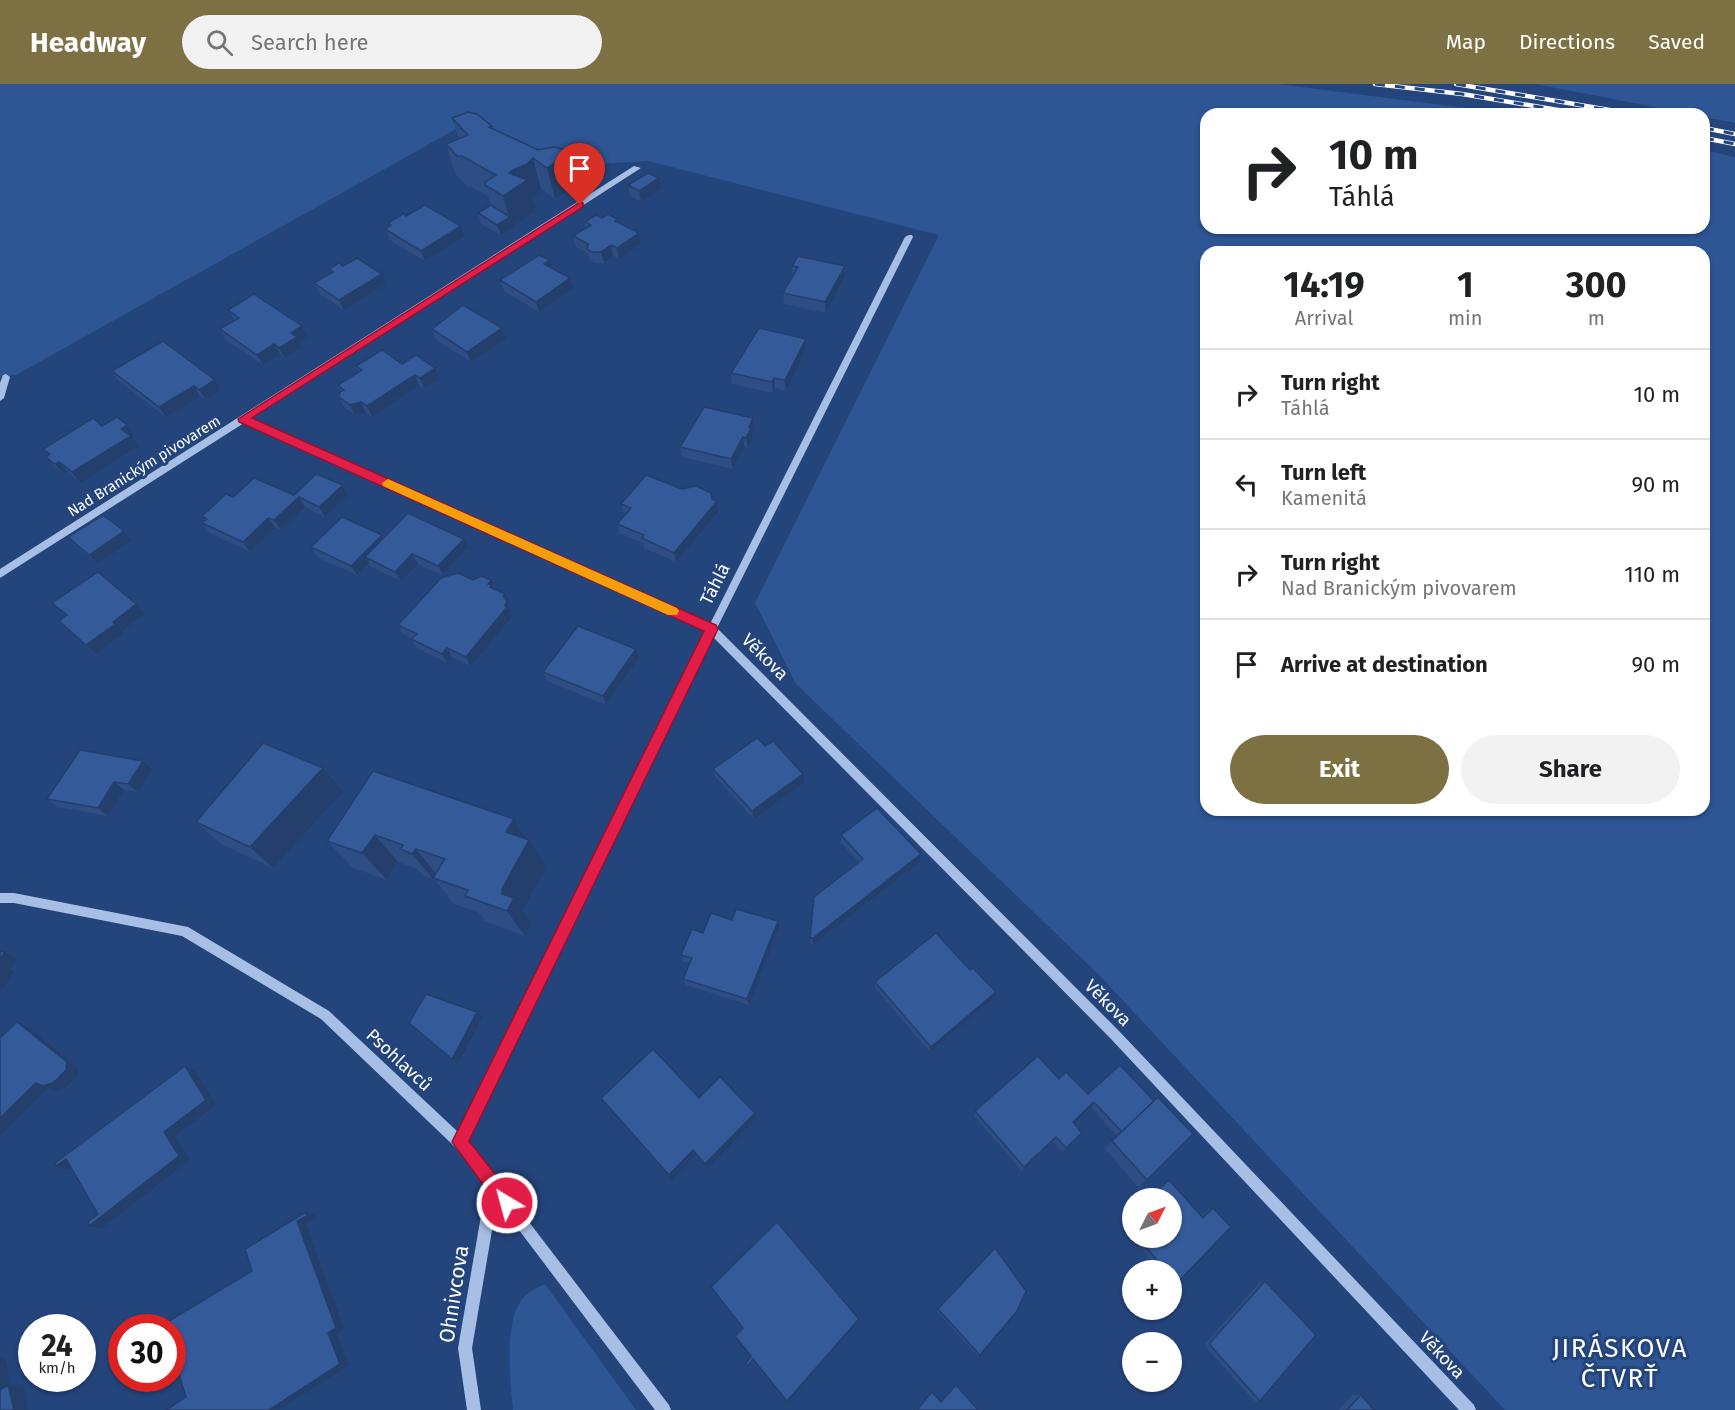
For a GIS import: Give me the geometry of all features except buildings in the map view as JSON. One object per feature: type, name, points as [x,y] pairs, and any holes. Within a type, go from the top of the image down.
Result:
[{"type":"street","name":"Nad Branickým pivovarem","points":[[0,573],[637,168]]},
{"type":"street","name":"Táhlá","points":[[460,1142],[712,629],[909,237]]},
{"type":"street","points":[[0,398],[6,377]]},
{"type":"street","points":[[243,419],[712,629]]},
{"type":"street","name":"Věkova","points":[[712,629],[1115,1035],[1469,1410]]},
{"type":"street","name":"Psohlavců","points":[[0,898],[14,898],[184,931],[325,1015],[460,1142],[664,1410]]},
{"type":"street","name":"Ohnivcova","points":[[474,1410],[465,1348],[493,1184]]},
{"type":"shaded area","points":[[0,84],[1278,84],[1466,108],[1200,108],[1200,234],[1710,234],[1710,151],[1735,157],[1735,1410],[1505,1410],[1100,976],[796,684],[755,603],[939,235],[648,161],[599,164],[458,128],[16,375],[0,377]]},
{"type":"shaded area","points":[[1535,84],[1735,84],[1735,123],[1710,118],[1710,108],[1660,108]]},
{"type":"shaded area","points":[[545,1284],[636,1410],[513,1410],[510,1350],[513,1319],[525,1296]]},
{"type":"railway","points":[[1375,84],[1462,94],[1546,108]]},
{"type":"railway","points":[[1456,84],[1598,108]]},
{"type":"railway","points":[[1710,129],[1735,134]]},
{"type":"railway","points":[[1710,139],[1735,144]]},
{"type":"slow traffic","points":[[388,483],[672,611]]},
{"type":"district","name":"JIRÁSKOVA ČTVRŤ","points":[[1620,1363]]},
{"type":"route","points":[[507,1203],[460,1142],[712,629],[243,419],[580,205]]}]
